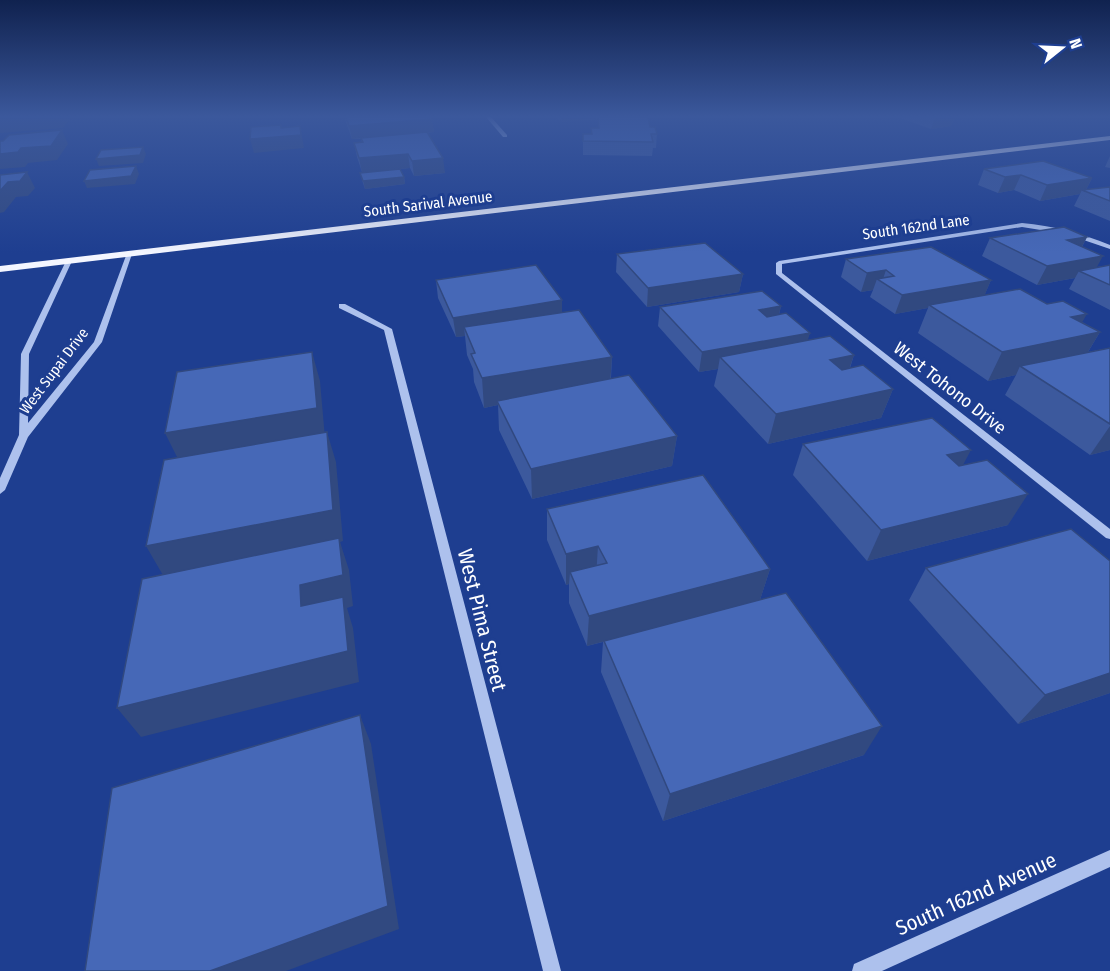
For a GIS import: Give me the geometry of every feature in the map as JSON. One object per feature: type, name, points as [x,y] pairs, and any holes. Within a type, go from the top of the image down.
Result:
[{"type":"main road","name":"South Sarival Avenue","points":[[0,269],[904,162]]},
{"type":"street","name":"South 162nd Lane","points":[[779,262],[1022,225],[1057,228],[1080,234],[1110,248]]},
{"type":"street","name":"West Supai Drive","points":[[0,490],[23,435],[98,342],[129,254]]},
{"type":"street","name":"West Supai Drive","points":[[23,435],[25,354],[69,261]]},
{"type":"street","name":"West Tohono Drive","points":[[779,262],[779,274],[1110,534]]},
{"type":"street","name":"West Pima Street","points":[[342,306],[388,329],[552,971]]},
{"type":"street","name":"South 162nd Avenue","points":[[861,971],[1110,858]]},
{"type":"building","points":[[1047,162],[1092,178],[1047,185],[1021,175],[1005,177],[984,169]]},
{"type":"building","points":[[136,166],[131,176],[84,181],[90,170]]},
{"type":"building","points":[[400,169],[404,177],[363,181],[360,173]]},
{"type":"building","points":[[27,172],[20,181],[8,182],[0,191],[0,175]]},
{"type":"building","points":[[1110,187],[1110,201],[1082,190]]},
{"type":"building","points":[[1064,227],[1087,237],[1067,240],[1103,256],[1047,266],[990,238]]},
{"type":"building","points":[[705,243],[743,274],[648,288],[617,254]]},
{"type":"building","points":[[931,247],[991,280],[902,295],[877,279],[894,276],[886,270],[867,273],[846,259]]},
{"type":"building","points":[[536,265],[562,300],[453,318],[436,280]]},
{"type":"building","points":[[1110,265],[1110,285],[1079,271]]},
{"type":"building","points":[[1020,289],[1047,304],[1063,301],[1087,314],[1071,317],[1100,332],[1002,352],[929,305]]},
{"type":"building","points":[[762,291],[781,306],[759,310],[767,317],[786,313],[810,333],[702,352],[660,307]]},
{"type":"building","points":[[579,310],[612,357],[482,378],[471,354],[475,353],[464,327]]},
{"type":"building","points":[[830,336],[854,355],[830,360],[842,370],[863,365],[893,389],[776,414],[720,357]]},
{"type":"building","points":[[1110,348],[1110,424],[1020,366]]},
{"type":"building","points":[[312,352],[317,408],[165,433],[177,372]]},
{"type":"building","points":[[629,375],[677,436],[531,469],[497,401]]},
{"type":"building","points":[[932,418],[971,450],[947,455],[959,466],[987,460],[1028,494],[881,530],[803,444]]},
{"type":"building","points":[[327,432],[333,510],[146,546],[164,460]]},
{"type":"building","points":[[703,475],[770,569],[589,616],[570,572],[607,563],[598,546],[566,554],[547,509]]},
{"type":"building","points":[[1071,529],[1110,561],[1110,673],[1045,695],[926,568]]},
{"type":"building","points":[[339,538],[343,575],[300,585],[301,606],[343,597],[348,651],[117,708],[142,579]]},
{"type":"building","points":[[786,593],[882,726],[670,794],[604,641]]},
{"type":"building","points":[[360,715],[388,906],[210,971],[85,971],[112,788]]}]
